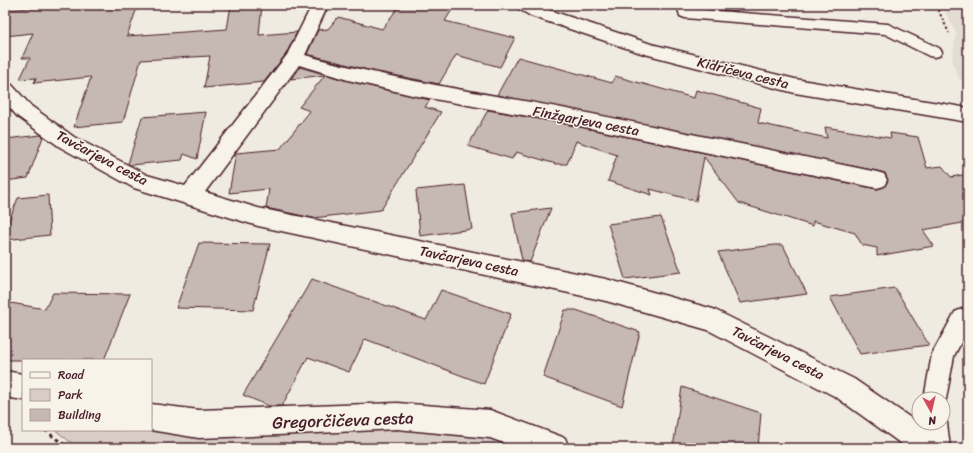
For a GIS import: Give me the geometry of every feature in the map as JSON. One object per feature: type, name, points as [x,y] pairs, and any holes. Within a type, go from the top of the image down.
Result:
[{"type":"street","points":[[189,197],[295,58],[320,5]]},
{"type":"street","name":"Kidričeva cesta","points":[[524,5],[537,12],[647,49],[795,86],[968,114]]},
{"type":"street","name":"Finžgarjeva cesta","points":[[295,58],[348,74],[412,88],[556,114],[877,180]]},
{"type":"street","name":"Tavčarjeva cesta","points":[[5,90],[24,111],[67,142],[141,182],[258,217],[606,290],[713,320],[845,388],[930,448]]},
{"type":"street","points":[[5,384],[22,387]]},
{"type":"street","name":"Gregorčičeva cesta","points":[[152,417],[199,424],[397,416],[490,424],[555,448]]},
{"type":"lane","points":[[684,5],[685,13],[888,29],[934,52]]},
{"type":"lane","points":[[936,391],[943,354],[962,319]]},
{"type":"lane","points":[[937,431],[938,448]]},
{"type":"path","points":[[936,5],[949,33]]},
{"type":"path","points":[[46,431],[68,448]]},
{"type":"shaded area","points":[[942,5],[968,5],[968,80],[959,79],[952,61],[956,33]]},
{"type":"green space","points":[[397,427],[454,430],[508,442],[524,448],[78,448],[56,431],[151,431],[239,436]]},
{"type":"building","points":[[66,5],[138,5],[127,36],[227,29],[231,5],[262,5],[259,35],[297,32],[286,54],[264,82],[204,88],[210,56],[141,60],[123,122],[74,127],[91,77],[34,83],[36,78],[20,79],[30,58],[22,58],[33,33],[5,36],[5,10]]},
{"type":"building","points":[[400,5],[455,5],[445,21],[515,38],[500,67],[456,55],[439,84],[368,70],[307,54],[318,30],[328,29],[338,17],[382,29]]},
{"type":"building","points":[[518,57],[612,83],[615,76],[694,98],[696,90],[761,108],[758,123],[827,138],[825,127],[891,138],[890,133],[918,137],[927,168],[942,166],[951,177],[968,174],[968,222],[923,230],[934,246],[877,256],[877,248],[862,245],[855,233],[813,221],[813,226],[739,203],[704,157],[696,201],[650,189],[652,195],[608,181],[617,155],[576,141],[567,164],[556,164],[516,152],[512,159],[468,146],[488,110],[556,122],[877,189],[884,187],[888,181],[885,173],[877,171],[497,95]]},
{"type":"building","points":[[300,67],[348,81],[430,100],[425,107],[441,112],[381,210],[313,218],[266,208],[269,189],[229,193],[236,153],[280,149],[310,111],[299,107],[325,75],[291,79]]},
{"type":"building","points":[[206,112],[197,159],[184,154],[182,160],[131,165],[128,164],[142,117]]},
{"type":"building","points":[[41,135],[43,137],[28,178],[5,181],[5,139]]},
{"type":"building","points":[[465,185],[472,229],[420,236],[416,190]]},
{"type":"building","points":[[48,195],[50,235],[5,240],[5,231],[18,198]]},
{"type":"building","points":[[551,208],[530,262],[522,260],[512,213]]},
{"type":"building","points":[[661,217],[681,272],[625,279],[608,224]]},
{"type":"building","points":[[199,243],[270,244],[253,310],[176,308]]},
{"type":"building","points":[[783,245],[807,294],[740,303],[718,252]]},
{"type":"building","points":[[312,279],[426,320],[441,290],[511,314],[484,384],[365,339],[349,372],[308,357],[282,406],[269,406],[243,395]]},
{"type":"building","points":[[895,288],[929,345],[860,354],[830,297]]},
{"type":"building","points":[[53,293],[130,294],[104,359],[5,360],[5,302],[45,309]]},
{"type":"building","points":[[565,310],[576,310],[640,332],[622,406],[543,377]]},
{"type":"building","points":[[682,387],[761,413],[758,448],[673,448]]}]
